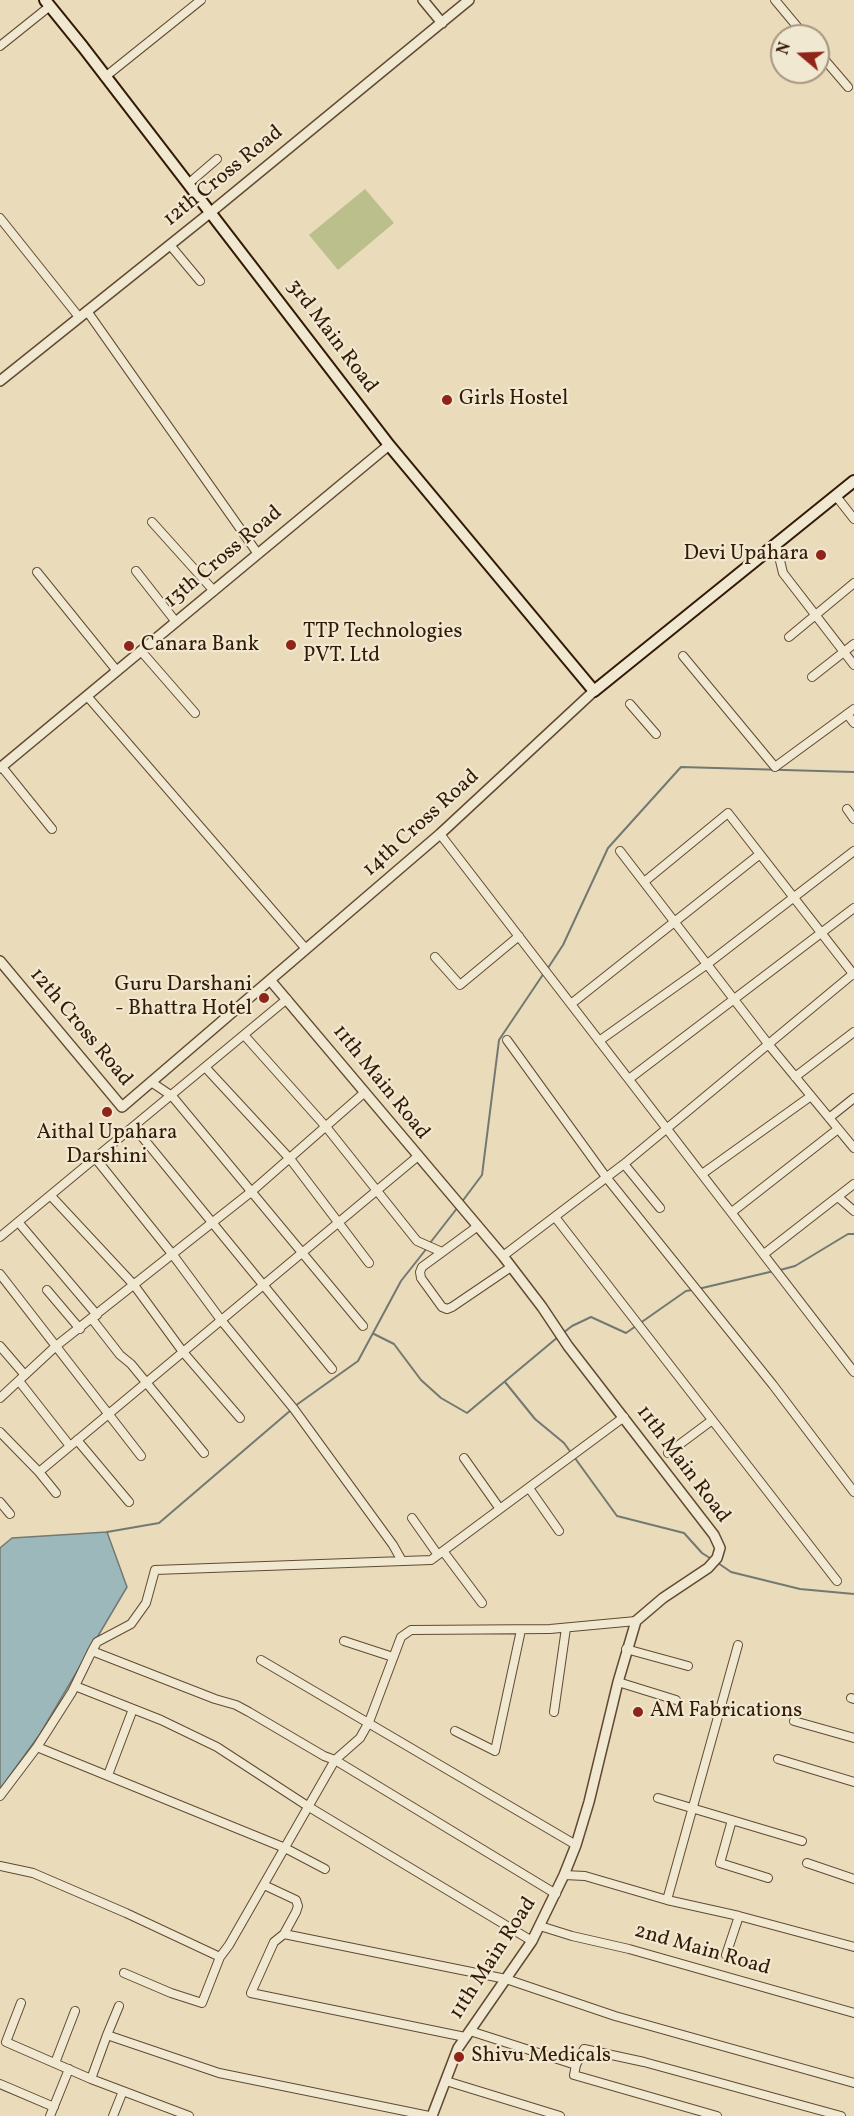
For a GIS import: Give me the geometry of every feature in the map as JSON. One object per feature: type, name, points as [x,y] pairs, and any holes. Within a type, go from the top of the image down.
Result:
[{"type":"main road","name":"3rd Main Road","points":[[47,3],[211,212],[389,445],[594,691]]},
{"type":"main road","points":[[594,691],[854,481]]},
{"type":"street","points":[[105,77],[201,0]]},
{"type":"street","points":[[423,0],[442,23]]},
{"type":"street","name":"12th Cross Road","points":[[0,381],[211,212],[469,0]]},
{"type":"street","points":[[775,0],[795,24]]},
{"type":"street","points":[[0,46],[47,3]]},
{"type":"street","points":[[830,66],[848,87]]},
{"type":"street","points":[[188,184],[217,159]]},
{"type":"street","points":[[0,218],[83,314],[258,554]]},
{"type":"street","points":[[170,245],[200,281]]},
{"type":"street","name":"13th Cross Road","points":[[1,768],[389,445]]},
{"type":"street","points":[[836,496],[854,519]]},
{"type":"street","points":[[152,522],[213,591]]},
{"type":"street","points":[[776,544],[783,573],[854,665]]},
{"type":"street","points":[[136,571],[176,622]]},
{"type":"street","points":[[37,572],[117,671]]},
{"type":"street","points":[[789,637],[854,583]]},
{"type":"street","points":[[812,677],[854,644]]},
{"type":"street","points":[[141,651],[195,713]]},
{"type":"street","points":[[683,656],[775,767],[850,712],[854,723]]},
{"type":"street","name":"14th Cross Road","points":[[270,980],[440,834],[594,691]]},
{"type":"street","points":[[87,696],[306,949]]},
{"type":"street","points":[[630,704],[656,734]]},
{"type":"street","points":[[1,768],[52,829]]},
{"type":"street","points":[[847,809],[854,819]]},
{"type":"street","points":[[503,1256],[624,1164],[854,974],[728,813],[644,882]]},
{"type":"street","points":[[440,834],[854,1372]]},
{"type":"street","points":[[620,851],[733,1000],[854,1148]]},
{"type":"street","points":[[600,1041],[706,965],[854,851]]},
{"type":"street","points":[[571,1004],[760,854]]},
{"type":"street","points":[[629,1079],[854,908]]},
{"type":"street","points":[[435,957],[460,986],[519,936]]},
{"type":"street","name":"12th Cross Road","points":[[0,962],[122,1107],[270,980]]},
{"type":"street","name":"11th Main Road","points":[[270,980],[511,1266],[564,1340],[714,1535],[720,1548],[708,1568],[663,1598],[636,1621],[626,1649],[576,1845],[564,1875],[532,1941],[458,2048],[431,2116]]},
{"type":"street","points":[[0,1237],[287,999]]},
{"type":"street","points":[[795,1077],[854,1032]]},
{"type":"street","points":[[244,1035],[327,1128],[417,1241],[442,1252]]},
{"type":"street","points":[[507,1040],[606,1177],[773,1384],[854,1492]]},
{"type":"street","points":[[206,1067],[291,1160],[369,1263]]},
{"type":"street","points":[[151,1082],[172,1096],[363,1326]]},
{"type":"street","points":[[0,1398],[56,1346],[291,1160],[366,1092]]},
{"type":"street","points":[[702,1174],[811,1096]]},
{"type":"street","points":[[829,1118],[854,1098]]},
{"type":"street","points":[[134,1127],[332,1368]]},
{"type":"street","points":[[732,1212],[838,1129]]},
{"type":"street","points":[[39,1472],[417,1157]]},
{"type":"street","points":[[96,1159],[221,1320],[294,1409],[393,1545],[402,1561]]},
{"type":"street","points":[[624,1164],[660,1208]]},
{"type":"street","points":[[764,1254],[854,1184]]},
{"type":"street","points":[[51,1196],[134,1286],[183,1352],[240,1418]]},
{"type":"street","points":[[838,1197],[854,1211]]},
{"type":"street","points":[[555,1218],[837,1581]]},
{"type":"street","points":[[19,1223],[145,1383],[204,1453]]},
{"type":"street","points":[[478,1226],[422,1267],[421,1278],[442,1307],[447,1309],[511,1266]]},
{"type":"street","points":[[0,1274],[141,1456]]},
{"type":"street","points":[[47,1290],[80,1329]]},
{"type":"street","points":[[0,1346],[74,1443],[129,1502]]},
{"type":"street","points":[[0,1796],[37,1747],[75,1686],[97,1642],[131,1624],[146,1603],[155,1570],[431,1560],[624,1417]]},
{"type":"street","points":[[668,1453],[711,1421]]},
{"type":"street","points":[[1,1434],[39,1472],[56,1493]]},
{"type":"street","points":[[464,1458],[500,1509]]},
{"type":"street","points":[[529,1488],[558,1531]]},
{"type":"street","points":[[0,1502],[10,1514]]},
{"type":"street","points":[[412,1518],[482,1603]]},
{"type":"street","points":[[124,1973],[202,2003],[220,1957],[335,1760],[360,1738],[369,1722],[401,1637],[411,1630],[521,1630],[636,1621]]},
{"type":"street","points":[[554,1712],[566,1628]]},
{"type":"street","points":[[455,1731],[495,1751],[521,1630]]},
{"type":"street","points":[[344,1641],[393,1657]]},
{"type":"street","points":[[667,1900],[738,1645]]},
{"type":"street","points":[[626,1649],[688,1666]]},
{"type":"street","points":[[92,1651],[236,1705],[324,1756],[335,1760],[556,1894]]},
{"type":"street","points":[[261,1660],[576,1845]]},
{"type":"street","points":[[618,1682],[676,1700]]},
{"type":"street","points":[[75,1686],[161,1720],[217,1748],[309,1807],[532,1941]]},
{"type":"street","points":[[108,1775],[133,1709]]},
{"type":"street","points":[[794,1721],[854,1738]]},
{"type":"street","points":[[37,1747],[285,1848],[325,1869]]},
{"type":"street","points":[[778,1760],[854,1782]]},
{"type":"street","points":[[658,1798],[802,1841]]},
{"type":"street","points":[[732,1820],[720,1863],[768,1878]]},
{"type":"street","points":[[807,1863],[854,1880]]},
{"type":"street","points":[[0,1866],[33,1873],[220,1957]]},
{"type":"street","points":[[564,1875],[585,1876],[667,1900],[739,1916],[854,1947]]},
{"type":"street","points":[[264,1885],[296,1900],[298,1906],[284,1934],[274,1942],[250,1993],[468,2034],[576,2065]]},
{"type":"street","points":[[726,1955],[739,1916]]},
{"type":"street","name":"2nd Main Road","points":[[540,1926],[854,2013]]},
{"type":"street","points":[[284,1934],[506,1979],[615,2016],[854,2083]]},
{"type":"street","points":[[21,2003],[6,2042],[91,2079],[189,2116]]},
{"type":"street","points":[[91,2079],[119,2006]]},
{"type":"street","points":[[56,2063],[75,2011]]},
{"type":"street","points":[[107,2036],[219,2073],[431,2116]]},
{"type":"street","points":[[717,2116],[574,2075],[576,2065],[584,2049],[644,2062],[841,2116]]},
{"type":"street","points":[[50,2116],[69,2069]]},
{"type":"street","points":[[446,2081],[560,2116]]},
{"type":"street","points":[[0,2084],[54,2107]]},
{"type":"street","points":[[113,2116],[123,2091]]},
{"type":"green space","points":[[365,189],[394,223],[338,270],[309,235]]},
{"type":"water","points":[[107,1532],[127,1587],[40,1734],[0,1789],[0,1548],[12,1538]]},
{"type":"waterway","points":[[548,968],[563,945],[608,848],[681,767],[854,772]]},
{"type":"waterway","points":[[461,1203],[482,1175],[499,1040],[544,973]]},
{"type":"waterway","points":[[430,1243],[458,1207]]},
{"type":"waterway","points":[[780,1270],[795,1266],[848,1234],[854,1234]]},
{"type":"waterway","points":[[295,1406],[358,1361],[401,1281],[427,1248]]},
{"type":"waterway","points":[[698,1289],[774,1271]]},
{"type":"waterway","points":[[563,1333],[591,1317],[626,1333],[686,1291],[692,1290]]},
{"type":"waterway","points":[[374,1334],[394,1344],[421,1380],[441,1398],[467,1413],[558,1337]]},
{"type":"waterway","points":[[505,1382],[535,1419],[564,1443],[617,1516],[684,1533],[702,1553],[713,1560]]},
{"type":"waterway","points":[[107,1532],[159,1523],[291,1410]]},
{"type":"waterway","points":[[718,1563],[731,1572],[800,1589],[854,1594]]},
{"type":"place","name":"Girls Hostel","points":[[447,400]]},
{"type":"place","name":"Devi Upahara","points":[[821,555]]},
{"type":"place","name":"TTP Technologies PVT. Ltd","points":[[291,645]]},
{"type":"place","name":"Canara Bank","points":[[129,646]]},
{"type":"place","name":"Guru Darshani - Bhattra Hotel","points":[[264,998]]},
{"type":"place","name":"Aithal Upahara Darshini","points":[[107,1112]]},
{"type":"place","name":"AM Fabrications","points":[[638,1712]]},
{"type":"place","name":"Shivu Medicals","points":[[459,2057]]}]
